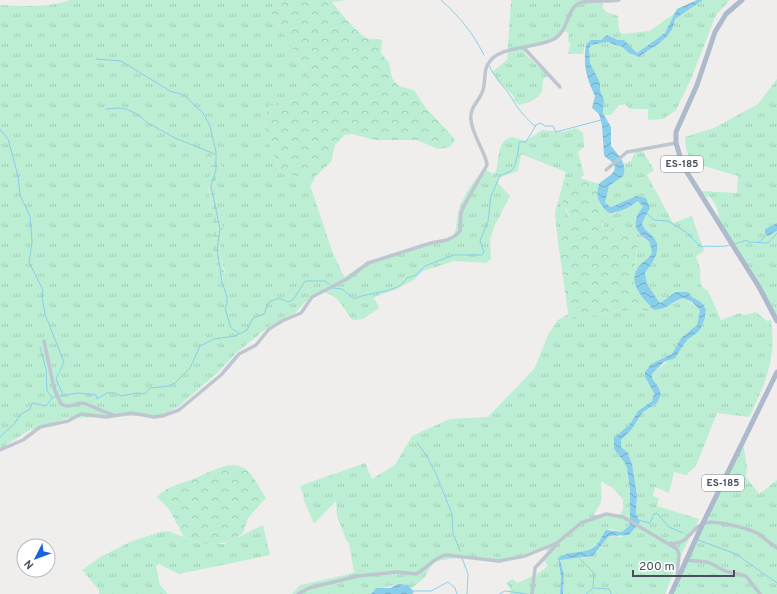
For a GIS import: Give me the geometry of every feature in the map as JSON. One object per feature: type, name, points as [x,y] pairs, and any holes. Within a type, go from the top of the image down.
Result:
[{"type":"main road","name":"ES-185","points":[[742,0],[726,14],[715,32],[697,85],[676,132],[676,143],[683,166],[758,287],[777,321]]},
{"type":"main road","name":"ES-185","points":[[671,594],[685,560],[777,372]]},
{"type":"street","points":[[0,450],[23,440],[40,427],[68,421],[81,414],[117,416],[132,413],[162,416],[179,410],[221,375],[238,354],[256,345],[269,329],[282,320],[300,313],[310,299],[316,294],[347,279],[368,263],[424,245],[447,240],[455,236],[460,230],[461,213],[464,204],[487,165],[486,158],[476,140],[470,118],[472,110],[483,91],[486,69],[492,58],[498,54],[551,40],[562,34],[572,8],[577,4],[582,2],[619,0]]},
{"type":"street","points":[[524,48],[560,87]]},
{"type":"street","points":[[606,170],[621,157],[631,151],[676,143]]},
{"type":"street","points":[[44,341],[54,388],[61,404],[70,407],[85,404],[100,412],[117,416]]},
{"type":"street","points":[[532,594],[535,568],[557,543],[578,524],[595,516],[613,514],[623,517],[668,542],[678,551],[677,577]]},
{"type":"street","points":[[668,542],[679,543],[703,523],[717,523],[755,532],[777,548]]},
{"type":"street","points":[[298,594],[309,588],[358,576],[397,572],[416,574],[440,556],[456,555],[507,560],[532,554],[557,543]]},
{"type":"street","points":[[685,560],[708,562],[725,570],[746,576],[760,594]]},
{"type":"green space","points":[[70,0],[281,0],[272,14],[308,75],[303,89],[268,107],[264,126],[272,152],[281,173],[308,179],[332,251],[344,277],[366,263],[450,239],[456,230],[458,213],[465,195],[484,168],[493,174],[496,171],[503,142],[512,137],[526,141],[542,130],[563,132],[576,128],[583,133],[584,147],[578,152],[584,175],[574,180],[565,209],[571,220],[570,228],[558,242],[555,213],[566,172],[521,154],[518,171],[498,178],[498,183],[510,196],[494,227],[490,240],[491,259],[486,263],[454,261],[423,271],[415,279],[397,289],[374,297],[379,308],[363,319],[353,320],[336,298],[327,293],[321,292],[310,297],[294,314],[271,325],[236,353],[217,373],[178,407],[161,415],[67,418],[28,431],[0,449],[0,5],[35,6],[62,3]],"holes":[[[212,156],[218,159],[221,167],[213,185],[218,209],[223,217],[223,231],[219,249],[225,272],[223,278],[220,279],[217,277],[216,258],[213,251],[213,215],[208,188],[212,169]]]},
{"type":"green space","points":[[281,0],[347,0],[332,2],[349,23],[365,37],[369,39],[382,40],[381,53],[389,63],[392,78],[399,86],[414,90],[426,108],[455,141],[449,147],[438,149],[417,140],[375,140],[352,134],[345,135],[335,145],[331,162],[316,176],[310,187],[308,179],[281,173],[272,152],[264,126],[268,107],[303,89],[308,75],[272,14],[273,9]]},
{"type":"green space","points":[[511,0],[604,0],[602,7],[606,12],[618,16],[619,30],[622,34],[650,31],[676,12],[665,33],[637,53],[624,40],[618,40],[607,35],[601,40],[585,44],[583,55],[568,54],[570,44],[568,41],[569,33],[563,31],[558,36],[523,49],[526,55],[549,76],[544,78],[542,91],[538,97],[519,105],[514,100],[514,96],[499,82],[492,72],[507,60]]},
{"type":"green space","points":[[703,0],[730,0],[716,15],[691,79],[676,110],[663,119],[648,120],[648,109],[630,109],[625,104],[619,105],[611,115],[604,115],[603,97],[588,56],[591,45],[609,42],[615,45],[621,45],[629,53],[639,57],[667,37],[674,26],[675,19]]},
{"type":"green space","points":[[777,79],[777,223],[765,229],[771,235],[777,231],[777,321],[718,224],[718,213],[714,203],[710,197],[701,196],[700,191],[737,193],[738,176],[691,162],[686,148],[685,137],[714,128],[758,104]]},
{"type":"green space","points":[[641,148],[654,170],[647,175],[673,223],[692,216],[704,251],[696,256],[700,269],[701,284],[702,287],[708,291],[721,320],[740,313],[744,315],[756,312],[767,321],[771,320],[771,359],[765,382],[749,417],[717,413],[696,466],[686,475],[674,472],[669,493],[655,487],[653,496],[659,498],[657,506],[699,519],[679,559],[665,594],[563,594],[564,575],[560,560],[590,557],[598,551],[609,536],[622,537],[639,518],[636,513],[637,495],[632,464],[628,453],[621,447],[621,440],[631,430],[643,412],[657,403],[661,395],[659,388],[652,378],[652,374],[679,352],[687,340],[701,328],[705,318],[706,309],[701,302],[692,297],[691,294],[669,297],[660,303],[647,284],[645,273],[656,255],[657,250],[655,241],[642,223],[650,208],[636,196],[611,207],[605,203],[609,186],[622,174],[624,164],[631,161],[636,150]]},
{"type":"green space","points":[[213,153],[218,156],[221,171],[213,185],[218,209],[223,217],[223,231],[219,249],[225,276],[220,279],[217,277],[216,258],[213,251],[213,215],[208,184]]},
{"type":"green space","points":[[580,178],[599,184],[597,192],[600,203],[609,213],[614,213],[603,219],[602,224],[604,228],[613,228],[639,242],[636,251],[638,284],[644,298],[654,310],[652,313],[645,310],[623,310],[603,313],[586,318],[569,319],[558,242],[570,228],[571,220],[562,198],[564,188],[567,182]]},
{"type":"green space","points":[[638,201],[643,207],[635,220],[640,235],[650,243],[652,254],[636,270],[636,255],[638,247],[634,240],[613,228],[604,228],[602,221],[606,216],[632,206]]},
{"type":"green space","points":[[683,298],[698,307],[700,310],[697,325],[681,338],[672,354],[651,364],[645,372],[646,379],[654,393],[652,401],[638,411],[630,424],[619,435],[614,449],[626,463],[630,490],[630,525],[622,532],[610,529],[605,531],[602,539],[586,551],[558,558],[561,577],[560,594],[510,594],[510,588],[506,583],[513,579],[517,583],[539,573],[548,566],[542,558],[548,552],[544,548],[512,558],[496,560],[456,558],[437,561],[431,566],[424,578],[412,588],[403,585],[393,585],[373,590],[371,594],[292,594],[300,585],[354,573],[349,542],[347,542],[337,516],[336,501],[314,524],[303,498],[304,497],[300,486],[365,463],[372,479],[395,465],[412,436],[450,419],[488,417],[535,368],[548,335],[558,320],[568,314],[569,319],[586,318],[603,313],[623,310],[645,310],[652,313],[654,310],[659,310]],"holes":[[[601,481],[613,488],[623,499],[623,510],[619,516],[593,515],[601,502]]]},
{"type":"green space","points":[[743,444],[747,467],[746,477],[759,494],[777,480],[777,594],[671,594]]},
{"type":"green space","points":[[234,465],[240,466],[249,472],[266,498],[248,518],[243,533],[232,541],[216,544],[199,543],[184,537],[169,509],[157,497],[175,485],[219,468]]},
{"type":"green space","points":[[263,525],[270,555],[179,574],[159,564],[156,566],[160,585],[168,594],[99,594],[99,590],[82,570],[102,556],[130,542],[160,532],[168,531],[199,543],[224,544]]},
{"type":"water","points":[[697,0],[703,0],[675,19],[670,32],[666,37],[639,57],[629,53],[621,46],[608,42],[591,45],[589,49],[590,63],[600,83],[600,90],[604,100],[603,113],[611,127],[611,146],[622,160],[624,167],[623,176],[609,186],[605,203],[611,207],[636,196],[646,198],[650,208],[642,223],[645,229],[654,238],[657,247],[656,256],[645,273],[647,284],[660,303],[676,292],[688,292],[692,297],[701,302],[706,309],[705,318],[698,332],[687,340],[675,358],[664,362],[652,374],[652,378],[659,388],[661,395],[657,403],[643,412],[631,430],[621,440],[621,447],[628,453],[632,464],[637,495],[636,513],[640,522],[629,535],[609,536],[593,556],[560,560],[564,575],[563,594],[560,594],[561,577],[558,558],[566,554],[585,551],[594,547],[606,530],[622,532],[630,525],[630,490],[627,468],[614,449],[614,438],[630,424],[638,411],[652,401],[654,393],[645,377],[645,372],[651,364],[672,354],[681,338],[697,325],[700,310],[692,302],[683,298],[659,310],[654,310],[646,302],[636,286],[635,280],[638,267],[652,253],[650,243],[641,235],[636,227],[638,213],[643,207],[638,201],[625,209],[609,213],[600,203],[597,192],[599,184],[613,172],[615,167],[613,163],[604,155],[602,125],[599,114],[592,108],[595,96],[589,83],[586,71],[586,44],[591,40],[601,40],[607,35],[618,40],[624,40],[637,53],[665,33],[677,9]]},
{"type":"water","points":[[777,223],[777,231],[768,236],[765,234],[765,229]]},
{"type":"water","points":[[398,584],[408,585],[414,592],[412,594],[371,594],[376,588],[390,588]]},
{"type":"waterway","points":[[441,0],[465,25],[484,55]]},
{"type":"waterway","points":[[96,59],[121,61],[170,91],[184,95],[203,113],[210,126],[216,152],[216,170],[211,186],[220,229],[217,250],[222,282],[227,297],[227,304],[225,308],[231,328],[239,333]]},
{"type":"waterway","points":[[489,65],[520,111],[535,126]]},
{"type":"waterway","points":[[106,109],[126,109],[137,114],[148,123],[175,138],[215,154]]},
{"type":"waterway","points":[[333,288],[342,289],[354,299],[397,287],[407,278],[416,275],[425,266],[454,255],[482,255],[484,252],[480,241],[488,221],[491,196],[500,176],[511,171],[515,165],[519,142],[526,142],[536,125],[540,123],[545,126],[553,126],[556,132],[601,120]]},
{"type":"waterway","points":[[0,129],[8,139],[18,176],[20,195],[30,216],[32,242],[29,262],[43,290],[42,297],[45,314],[64,362],[56,378],[63,395]]},
{"type":"waterway","points":[[647,214],[654,220],[668,221],[686,232],[701,247],[730,245]]},
{"type":"waterway","points":[[735,244],[747,240],[748,242],[768,243],[777,233]]},
{"type":"waterway","points":[[759,242],[767,235]]},
{"type":"waterway","points":[[60,396],[78,393],[96,395],[97,399],[107,393],[115,393],[121,396],[137,393],[145,394],[150,388],[169,386],[175,383],[190,368],[200,346],[214,339],[235,336],[247,330],[253,318],[264,314],[269,302],[279,298],[288,302],[293,300],[305,281],[325,281],[329,284]]},
{"type":"waterway","points":[[40,347],[46,369],[47,391],[52,397]]},
{"type":"waterway","points":[[0,437],[14,424],[21,414],[30,409],[32,403],[46,406],[52,398],[56,396]]},
{"type":"waterway","points":[[417,443],[427,456],[436,474],[452,514],[453,533],[460,551]]},
{"type":"waterway","points":[[638,520],[650,523],[654,514],[657,513],[669,527],[683,533]]},
{"type":"waterway","points":[[698,540],[736,554],[777,583]]},
{"type":"waterway","points":[[462,558],[468,574],[467,594]]},
{"type":"waterway","points":[[580,559],[594,573],[593,588],[586,594]]},
{"type":"waterway","points":[[413,591],[431,591],[448,582],[455,588],[457,594]]},
{"type":"waterway","points":[[594,588],[609,589],[611,594]]},
{"type":"waterway","points":[[499,594],[505,591],[527,594]]}]
